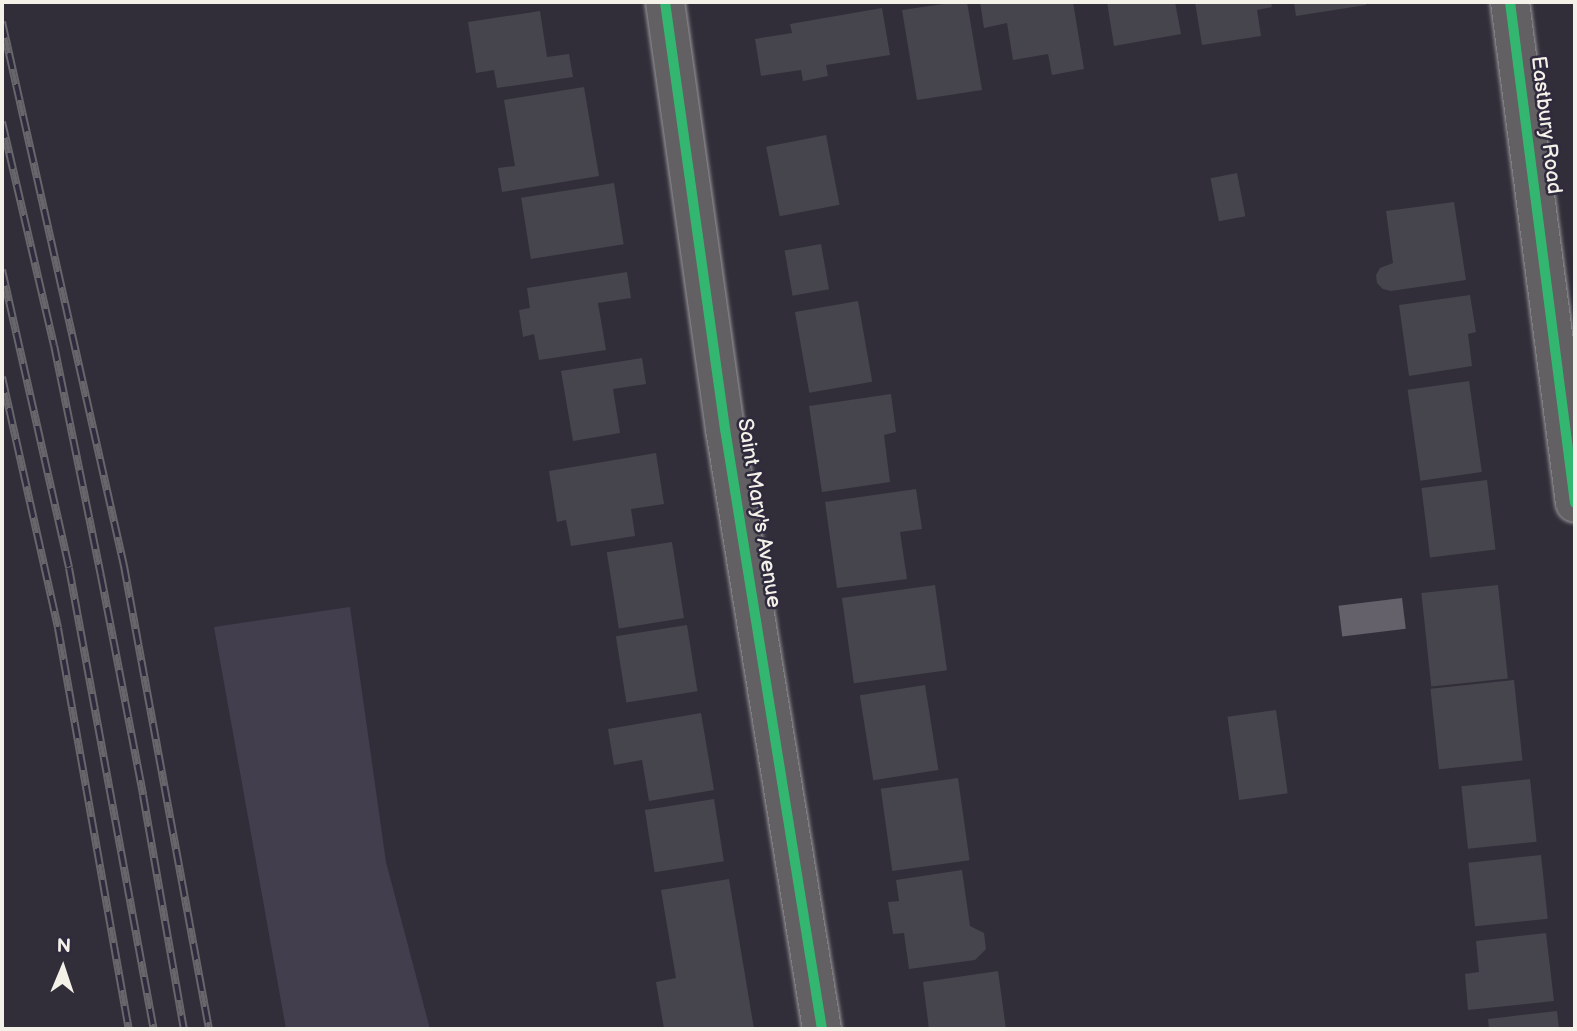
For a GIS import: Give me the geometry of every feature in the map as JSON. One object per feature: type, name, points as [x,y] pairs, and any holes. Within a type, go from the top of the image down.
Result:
[{"type":"street","name":"Saint Mary's Avenue","points":[[665,2],[725,429],[822,1029]]},
{"type":"street","name":"Eastbury Road","points":[[1510,2],[1575,503]]},
{"type":"shaded area","points":[[1402,598],[1406,629],[1342,637],[1338,606]]},
{"type":"shaded area","points":[[350,607],[386,862],[430,1029],[286,1029],[214,627]]},
{"type":"building","points":[[967,2],[982,90],[917,100],[902,10]]},
{"type":"building","points":[[980,2],[1073,2],[1084,69],[1052,75],[1048,54],[1013,60],[1007,23],[984,28]]},
{"type":"building","points":[[1107,2],[1175,2],[1181,34],[1114,46]]},
{"type":"building","points":[[1195,2],[1271,2],[1272,7],[1257,10],[1261,36],[1202,45]]},
{"type":"building","points":[[1294,2],[1366,2],[1366,5],[1296,16]]},
{"type":"building","points":[[882,8],[890,55],[826,65],[828,76],[803,81],[801,70],[761,76],[755,39],[792,33],[790,24]]},
{"type":"building","points":[[540,11],[547,57],[569,54],[573,77],[497,88],[494,70],[476,73],[468,22]]},
{"type":"building","points":[[584,87],[599,176],[502,192],[498,168],[515,166],[504,100]]},
{"type":"building","points":[[826,135],[840,205],[780,216],[766,147]]},
{"type":"building","points":[[1237,173],[1245,216],[1219,221],[1210,178]]},
{"type":"building","points":[[614,183],[624,244],[531,259],[521,198]]},
{"type":"building","points":[[1454,202],[1466,280],[1391,291],[1383,289],[1377,283],[1376,275],[1380,268],[1393,263],[1386,211]]},
{"type":"building","points":[[821,244],[829,289],[793,296],[785,250]]},
{"type":"building","points":[[627,272],[631,298],[598,303],[606,350],[539,360],[534,334],[523,337],[519,310],[530,308],[527,288]]},
{"type":"building","points":[[1470,295],[1476,332],[1468,334],[1472,366],[1409,376],[1399,305]]},
{"type":"building","points":[[858,301],[872,382],[809,393],[795,312]]},
{"type":"building","points":[[642,358],[646,384],[613,389],[620,433],[573,441],[561,371]]},
{"type":"building","points":[[1469,381],[1482,472],[1420,481],[1408,390]]},
{"type":"building","points":[[891,394],[896,432],[884,435],[890,482],[822,492],[809,406]]},
{"type":"building","points":[[656,453],[664,504],[631,509],[635,536],[571,546],[566,520],[557,522],[549,471]]},
{"type":"building","points":[[1487,480],[1496,549],[1430,558],[1421,488]]},
{"type":"building","points":[[916,489],[922,529],[900,532],[907,579],[837,588],[825,502]]},
{"type":"building","points":[[672,542],[684,618],[619,628],[607,552]]},
{"type":"building","points":[[935,585],[947,670],[854,683],[842,598]]},
{"type":"building","points":[[1498,585],[1508,678],[1431,687],[1421,593]]},
{"type":"building","points":[[687,625],[697,691],[626,702],[616,636]]},
{"type":"building","points":[[1514,680],[1522,761],[1439,769],[1430,689]]},
{"type":"building","points":[[925,685],[938,770],[873,780],[860,695]]},
{"type":"building","points":[[1276,710],[1288,793],[1239,800],[1227,717]]},
{"type":"building","points":[[701,713],[714,790],[649,801],[642,760],[614,765],[608,729]]},
{"type":"building","points":[[958,778],[970,860],[892,871],[881,789]]},
{"type":"building","points":[[1530,779],[1537,842],[1468,849],[1461,786]]},
{"type":"building","points":[[714,799],[724,861],[655,872],[645,810]]},
{"type":"building","points":[[1541,855],[1548,919],[1475,926],[1468,863]]},
{"type":"building","points":[[962,870],[970,926],[984,933],[986,949],[975,960],[909,969],[904,933],[893,934],[888,902],[899,901],[896,880]]},
{"type":"building","points":[[729,879],[754,1029],[664,1029],[656,982],[676,978],[661,890]]},
{"type":"building","points":[[1546,933],[1554,1001],[1468,1010],[1465,974],[1479,972],[1476,941]]},
{"type":"building","points":[[998,971],[1006,1029],[929,1029],[923,982]]},
{"type":"building","points":[[1557,1011],[1559,1029],[1489,1029],[1488,1019]]},
{"type":"railway","points":[[2,22],[124,566],[209,1029]]},
{"type":"railway","points":[[2,122],[54,345],[101,576],[184,1029]]},
{"type":"railway","points":[[2,270],[69,568],[154,1029]]},
{"type":"railway","points":[[2,377],[58,628],[129,1029]]},
{"type":"cycle path","points":[[665,2],[725,429],[822,1029]]},
{"type":"cycle path","points":[[1510,2],[1575,503]]}]
